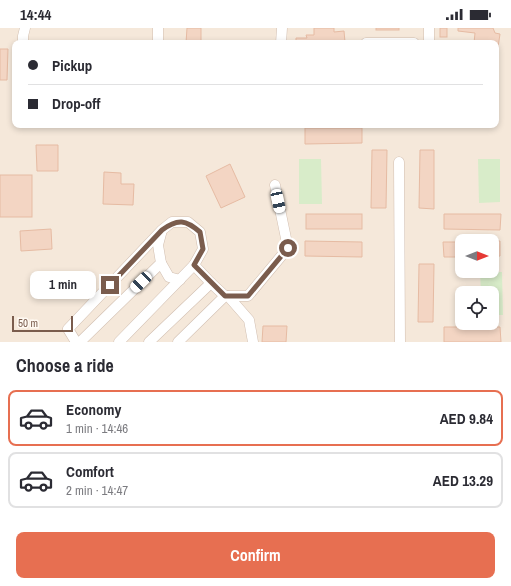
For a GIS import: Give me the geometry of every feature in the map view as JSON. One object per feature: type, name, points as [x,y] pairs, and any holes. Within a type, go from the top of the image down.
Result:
[{"type":"lane","points":[[23,40],[25,28]]},
{"type":"lane","points":[[158,28],[158,40]]},
{"type":"lane","points":[[281,40],[282,28]]},
{"type":"lane","points":[[429,28],[429,40]]},
{"type":"lane","points":[[399,162],[400,342]]},
{"type":"lane","points":[[178,342],[226,296],[248,296],[288,248],[275,185]]},
{"type":"lane","points":[[76,342],[68,329],[162,230],[172,222],[188,222],[200,232],[203,249],[194,265],[118,342]]},
{"type":"lane","points":[[162,230],[158,245],[161,263],[169,277],[180,280]]},
{"type":"lane","points":[[80,342],[161,263]]},
{"type":"lane","points":[[194,265],[249,320],[253,342]]},
{"type":"lane","points":[[149,342],[211,283]]},
{"type":"shaded area","points":[[0,28],[511,28],[511,342],[0,342]]},
{"type":"green space","points":[[299,159],[321,159],[322,204],[299,204]]},
{"type":"green space","points":[[478,159],[500,159],[500,202],[479,203]]},
{"type":"green space","points":[[499,272],[502,272],[503,315],[499,315],[499,286],[481,286],[480,278],[499,278]]},
{"type":"building","points":[[187,28],[201,28],[201,40],[186,40]]},
{"type":"building","points":[[314,28],[334,28],[334,32],[344,31],[345,40],[296,40],[296,38],[307,38],[306,35],[314,35]]},
{"type":"building","points":[[376,28],[399,28],[399,30],[376,30]]},
{"type":"building","points":[[440,28],[447,28],[447,37],[440,37]]},
{"type":"building","points":[[458,28],[493,28],[495,33],[500,34],[499,41],[474,40],[475,33],[458,31]]},
{"type":"building","points":[[0,49],[8,49],[7,80],[0,80]]},
{"type":"building","points":[[305,128],[362,128],[362,143],[305,144]]},
{"type":"building","points":[[36,145],[58,145],[58,171],[37,171]]},
{"type":"building","points":[[372,150],[387,150],[386,208],[371,208]]},
{"type":"building","points":[[420,150],[434,150],[434,209],[419,208]]},
{"type":"building","points":[[230,164],[245,197],[221,208],[206,176]]},
{"type":"building","points":[[104,172],[121,173],[121,184],[134,184],[133,205],[103,204]]},
{"type":"building","points":[[0,175],[32,175],[32,217],[0,217]]},
{"type":"building","points":[[306,214],[362,214],[362,229],[306,229]]},
{"type":"building","points":[[444,214],[501,214],[500,230],[444,229]]},
{"type":"building","points":[[51,229],[52,249],[21,251],[20,231]]},
{"type":"building","points":[[305,241],[362,242],[362,257],[305,256]]},
{"type":"building","points":[[499,241],[500,241],[499,256]]},
{"type":"building","points":[[443,242],[455,242],[455,257],[444,257]]},
{"type":"building","points":[[419,264],[434,264],[433,322],[418,322]]},
{"type":"building","points":[[263,326],[287,326],[286,342],[262,342]]},
{"type":"building","points":[[444,327],[455,327],[455,330],[499,330],[500,327],[501,342],[444,342]]},
{"type":"route","points":[[110,285],[162,230],[172,222],[188,222],[200,232],[203,249],[194,265],[225,296],[248,296],[288,248]]}]
